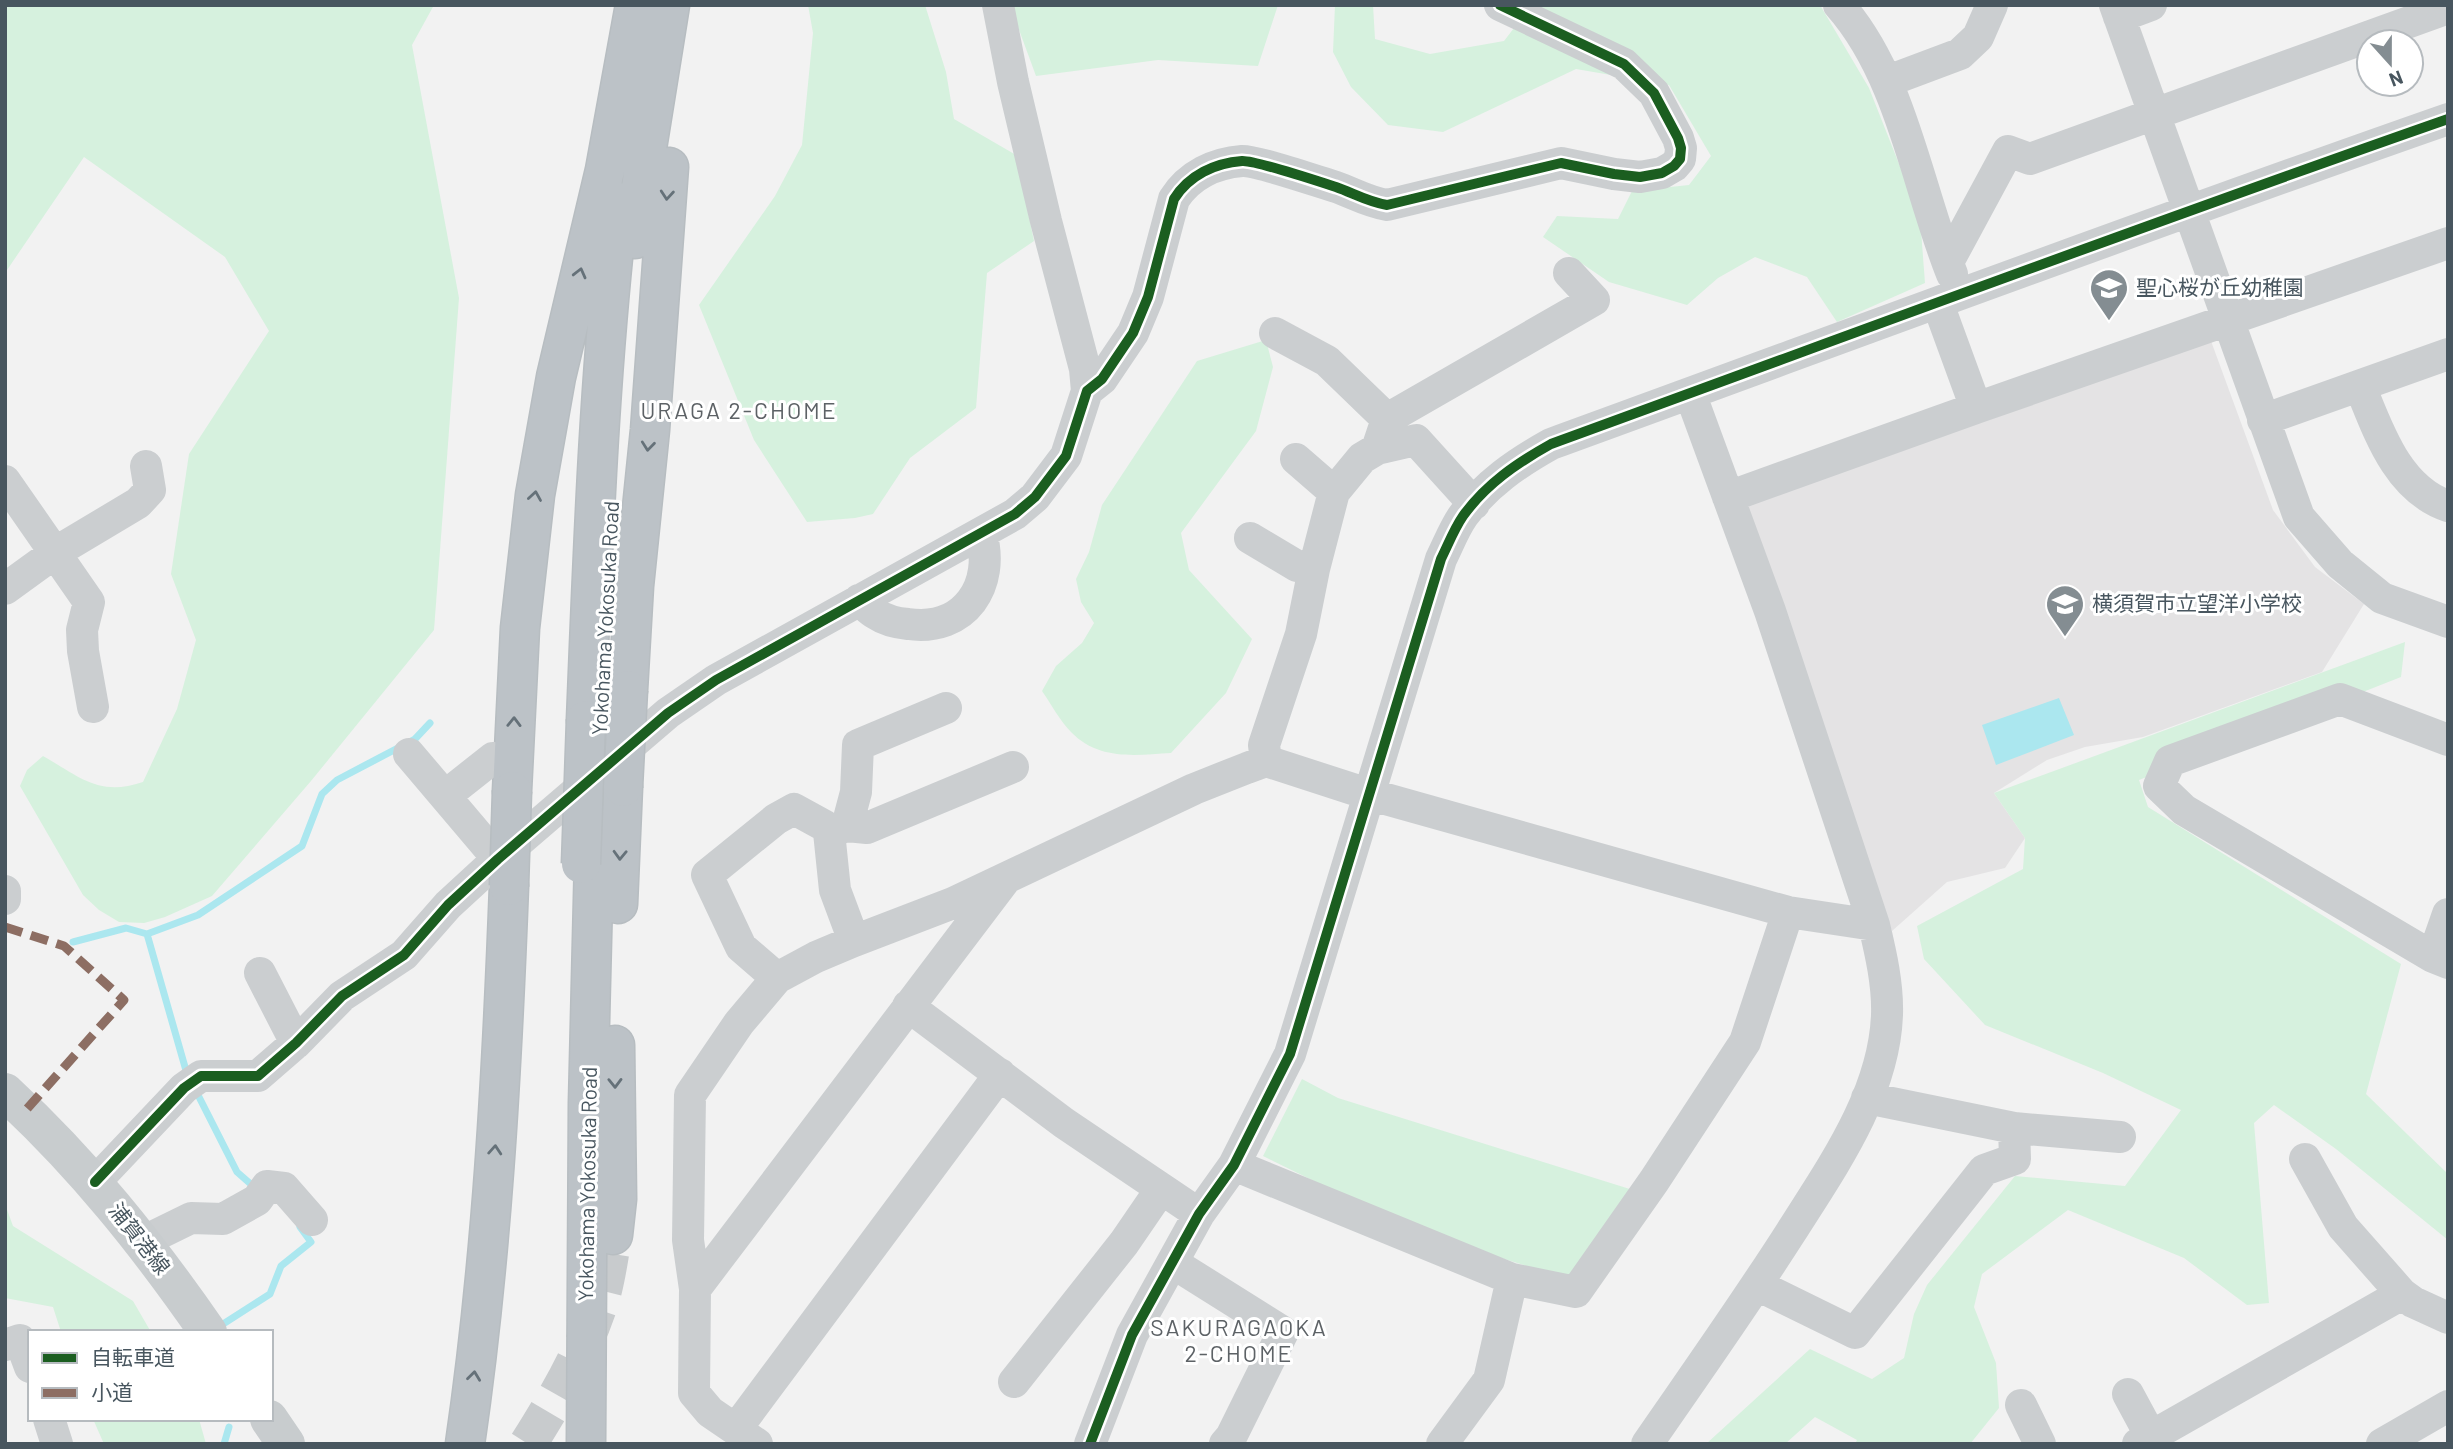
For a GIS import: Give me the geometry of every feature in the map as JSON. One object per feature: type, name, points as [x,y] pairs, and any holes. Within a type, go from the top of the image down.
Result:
[{"type":"highway","points":[[465,1444],[482,1310],[503,1038],[503,873],[512,790],[520,628],[534,495],[556,377],[605,170],[635,5]]},
{"type":"highway","name":"Yokohama Yokosuka Road","points":[[573,1444],[587,861],[608,296],[641,40],[649,5]]},
{"type":"highway","name":"Yokohama Yokosuka Road","points":[[593,718],[607,579],[626,328],[643,173],[670,5]]},
{"type":"highway","points":[[613,1235],[617,1199],[616,982],[622,787],[634,586],[652,405],[668,171],[687,5]]},
{"type":"highway","name":"Yokohama Yokosuka Road","points":[[586,1444],[587,861]]},
{"type":"main road","name":"浦賀港線","points":[[5,1092],[95,1182],[207,1330]]},
{"type":"main road","points":[[270,1421],[286,1444]]},
{"type":"street","points":[[95,1182],[192,1082],[258,1076],[296,1043],[342,996],[404,954],[448,905],[503,873],[668,713],[716,680],[1015,514],[1052,478],[1066,456],[1087,391],[1085,369],[1046,221],[998,5]]},
{"type":"street","points":[[1087,391],[1102,379],[1133,333],[1148,297],[1174,199],[1180,188],[1208,169],[1245,161],[1337,187],[1374,203],[1387,205],[1561,163],[1640,177],[1662,173],[1674,166],[1680,159],[1678,138],[1654,93],[1643,80],[1624,64],[1500,5]]},
{"type":"street","points":[[1839,5],[1858,26],[1888,81],[1948,262],[1949,299],[1976,408]]},
{"type":"street","points":[[1888,81],[1960,54],[1978,37],[1992,5]]},
{"type":"street","points":[[2151,5],[2117,11],[2299,517],[2340,564],[2382,598],[2448,622]]},
{"type":"street","points":[[1948,262],[2008,151],[2030,159],[2448,8]]},
{"type":"street","points":[[1090,1444],[1132,1335],[1199,1214],[1234,1165],[1290,1054],[1441,559],[1462,517],[1488,487],[1519,461],[1551,444],[2188,209],[2448,118]]},
{"type":"street","points":[[1728,496],[2448,243]]},
{"type":"street","points":[[1377,449],[1387,418],[1594,300],[1569,273]]},
{"type":"street","points":[[1275,333],[1327,361],[1387,418]]},
{"type":"street","points":[[2263,420],[2448,354]]},
{"type":"street","points":[[2360,386],[2383,441],[2401,471],[2431,500],[2448,506]]},
{"type":"street","points":[[1647,1444],[1757,1285],[1832,1166],[1867,1098],[1879,1062],[1887,1015],[1884,964],[1874,926],[1770,611],[1690,393]]},
{"type":"street","points":[[1266,761],[1264,745],[1301,634],[1334,492],[1362,458],[1377,449],[1416,440],[1474,504]]},
{"type":"street","points":[[1296,459],[1334,492]]},
{"type":"street","points":[[5,589],[56,552],[138,503],[149,490],[146,466]]},
{"type":"street","points":[[5,481],[89,602],[82,630],[82,651],[93,707]]},
{"type":"street","points":[[859,600],[876,615],[920,626],[936,624],[955,616],[971,604],[984,579],[986,551],[981,533]]},
{"type":"street","points":[[1250,538],[1297,566],[1314,569]]},
{"type":"street","points":[[2448,740],[2340,699],[2170,761],[2159,786],[2184,810],[2441,960],[2448,914]]},
{"type":"street","points":[[854,941],[835,890],[838,829],[856,792],[858,745],[946,708]]},
{"type":"street","points":[[409,754],[445,796],[503,873]]},
{"type":"street","points":[[445,796],[493,758]]},
{"type":"street","points":[[1000,1074],[746,1436],[710,1412],[694,1393],[695,1289],[688,1241],[690,1095],[739,1023],[777,978],[816,957],[953,903],[1194,789],[1266,761],[1368,794],[1788,912],[1874,926]]},
{"type":"street","points":[[777,978],[741,947],[707,875],[776,819],[794,809],[825,826],[838,829],[867,828],[1013,767]]},
{"type":"street","points":[[695,1289],[1009,875]]},
{"type":"street","points":[[5,891],[5,899]]},
{"type":"street","points":[[1234,1165],[1513,1279],[1576,1292],[1654,1181],[1745,1042],[1788,912]]},
{"type":"street","points":[[260,973],[296,1043]]},
{"type":"street","points":[[908,1006],[1064,1123],[1199,1214]]},
{"type":"street","points":[[1867,1098],[2014,1128],[2120,1137]]},
{"type":"street","points":[[1757,1285],[1855,1333],[1984,1170],[2015,1158],[2014,1128]]},
{"type":"street","points":[[2305,1159],[2343,1227],[2402,1294],[2448,1318]]},
{"type":"street","points":[[142,1241],[191,1218],[223,1219],[262,1193],[284,1188],[312,1220]]},
{"type":"street","points":[[1014,1382],[1124,1243],[1161,1189]]},
{"type":"street","points":[[1173,1263],[1283,1332],[1231,1437],[1225,1444]]},
{"type":"street","points":[[1441,1444],[1489,1380],[1513,1279]]},
{"type":"street","points":[[2127,1394],[2148,1441],[2402,1294]]},
{"type":"street","points":[[5,1345],[20,1339],[28,1361]]},
{"type":"street","points":[[2021,1405],[2040,1444]]},
{"type":"street","points":[[2382,1444],[2448,1406]]},
{"type":"shaded area","name":"横須賀市立望洋小学校","points":[[2211,341],[2273,510],[2315,567],[2364,604],[2322,672],[2143,737],[2085,747],[2047,760],[1994,793],[2025,838],[2005,868],[1947,882],[1892,931],[1739,508]]},
{"type":"green space","points":[[5,5],[434,5],[412,45],[459,298],[434,630],[311,781],[212,896],[165,917],[144,923],[119,922],[99,910],[83,895],[20,786],[27,770],[43,756],[79,777],[102,786],[128,786],[143,782],[177,709],[196,640],[171,574],[189,454],[269,331],[225,257],[84,157],[5,273]]},
{"type":"green space","points":[[808,5],[925,5],[946,72],[954,119],[1016,155],[1034,241],[987,273],[976,408],[910,458],[873,514],[807,522],[754,440],[699,305],[775,196],[802,145],[813,33]]},
{"type":"green space","points":[[1010,5],[1278,5],[1258,66],[1158,60],[1036,76]]},
{"type":"green space","points":[[1335,5],[1373,5],[1375,39],[1430,54],[1504,41],[1514,28],[1520,5],[1820,5],[1869,88],[1920,217],[1925,283],[1837,322],[1807,277],[1755,257],[1718,278],[1687,305],[1609,282],[1543,237],[1557,216],[1618,219],[1632,191],[1689,185],[1711,156],[1669,85],[1576,69],[1443,132],[1388,125],[1351,87],[1333,52]]},
{"type":"green space","points":[[1266,340],[1273,367],[1256,431],[1181,533],[1189,570],[1252,639],[1226,693],[1171,753],[1118,754],[1094,748],[1067,728],[1042,691],[1056,666],[1082,643],[1094,623],[1081,602],[1076,579],[1089,552],[1102,505],[1197,361]]},
{"type":"green space","points":[[2405,642],[2401,677],[2139,780],[2148,807],[2401,964],[2366,1094],[2448,1174],[2448,1240],[2336,1149],[2274,1105],[2254,1123],[2269,1303],[2247,1305],[2184,1258],[2068,1210],[1982,1274],[1974,1307],[1996,1363],[1999,1408],[1970,1444],[1855,1444],[1857,1440],[1815,1417],[1785,1444],[1706,1444],[1810,1349],[1872,1379],[1904,1358],[1914,1314],[1927,1285],[2015,1176],[2125,1186],[2181,1110],[2103,1073],[1985,1025],[1924,959],[1917,926],[2023,869],[2025,838],[1994,793]]},
{"type":"green space","points":[[1302,1079],[1338,1098],[1633,1190],[1578,1273],[1562,1277],[1418,1232],[1263,1156]]},
{"type":"green space","points":[[5,1204],[13,1226],[133,1301],[150,1330],[60,1330],[53,1307],[5,1298]]},
{"type":"green space","points":[[94,1421],[200,1421],[206,1444],[104,1444]]},
{"type":"water","points":[[2059,698],[2074,735],[1996,765],[1982,725]]},
{"type":"waterway","points":[[73,942],[126,928],[147,934],[198,915],[302,846],[322,794],[337,780],[415,739],[430,723]]},
{"type":"waterway","points":[[147,934],[187,1074]]},
{"type":"waterway","points":[[196,1091],[237,1172],[254,1187]]},
{"type":"waterway","points":[[220,1326],[270,1294],[281,1266],[311,1242],[300,1227]]},
{"type":"waterway","points":[[224,1444],[229,1427]]},
{"type":"tunnel","points":[[528,1444],[560,1390],[588,1333],[602,1294],[613,1235]]},
{"type":"marked path","points":[[5,927],[64,946],[124,1000],[25,1111]]},
{"type":"cycle path","points":[[95,1182],[184,1088],[201,1076],[258,1076],[296,1043],[342,996],[404,955],[448,905],[498,859],[668,713],[716,680],[1015,514],[1035,497],[1066,456],[1087,391],[1102,379],[1133,333],[1148,297],[1174,199],[1195,177],[1222,164],[1249,162],[1303,176],[1387,205],[1561,163],[1640,177],[1662,173],[1674,166],[1680,159],[1678,138],[1654,93],[1624,64],[1500,5]]},
{"type":"cycle path","points":[[1090,1444],[1132,1335],[1199,1214],[1234,1165],[1290,1054],[1441,559],[1460,521],[1492,484],[1551,444],[2448,119]]},
{"type":"place","name":"聖心桜が丘幼稚園","points":[[2109,322]]},
{"type":"place","name":"横須賀市立望洋小学校","points":[[2065,638]]},
{"type":"district","name":"URAGA 2-CHOME","points":[[739,411]]},
{"type":"district","name":"SAKURAGAOKA 2-CHOME","points":[[1239,1341]]}]
